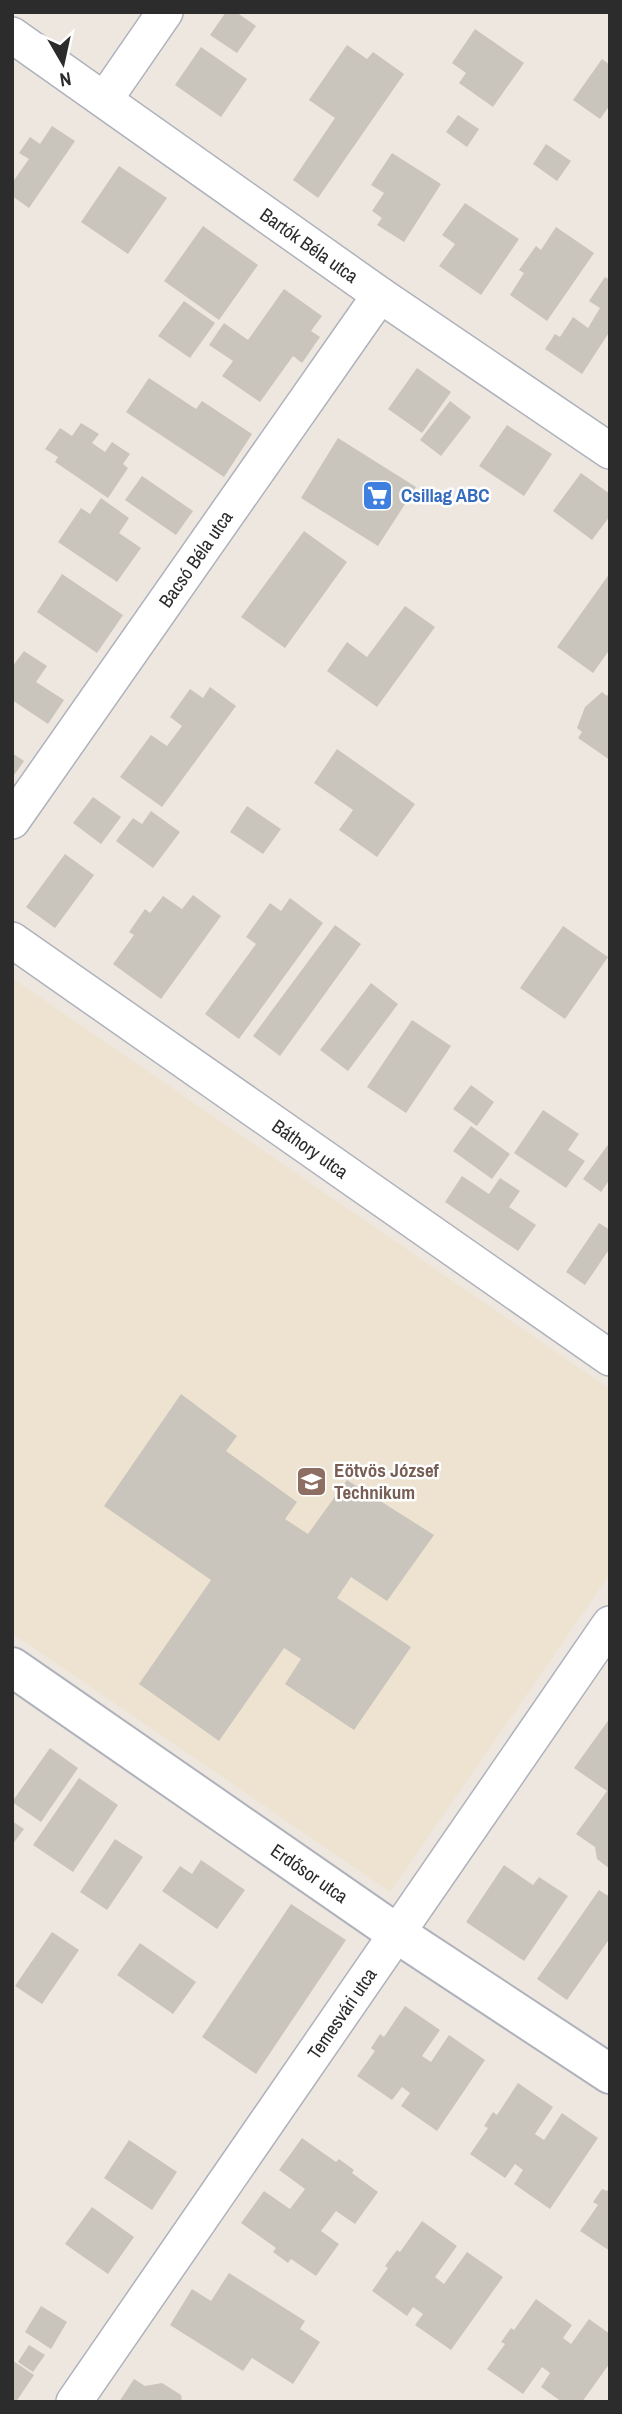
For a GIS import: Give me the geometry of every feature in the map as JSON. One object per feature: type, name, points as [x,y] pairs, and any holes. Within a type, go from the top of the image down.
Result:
[{"type":"street","points":[[105,99],[165,12]]},
{"type":"street","name":"Bartók Béla utca","points":[[12,35],[380,295],[610,452]]},
{"type":"street","name":"Bacsó Béla utca","points":[[12,821],[380,295]]},
{"type":"street","name":"Báthory utca","points":[[12,940],[610,1357]]},
{"type":"street","name":"Temesvári utca","points":[[74,2402],[610,1624]]},
{"type":"street","name":"Erdősor utca","points":[[12,1667],[396,1933],[610,2074]]},
{"type":"shaded area","name":"Eötvös József Technikum","points":[[12,978],[610,1389],[610,1574],[390,1892],[12,1633]]},
{"type":"building","points":[[226,12],[236,12],[256,26],[237,53],[210,35]]},
{"type":"building","points":[[475,29],[524,63],[493,107],[459,83],[466,73],[452,63]]},
{"type":"building","points":[[347,45],[367,59],[373,52],[404,74],[318,198],[293,180],[335,118],[309,100]]},
{"type":"building","points":[[201,47],[247,79],[221,117],[175,85]]},
{"type":"building","points":[[602,59],[610,65],[610,105],[600,119],[573,100]]},
{"type":"building","points":[[458,115],[479,129],[467,147],[446,132]]},
{"type":"building","points":[[52,126],[75,141],[29,208],[12,196],[12,183],[29,159],[19,153],[30,137],[40,144]]},
{"type":"building","points":[[546,144],[571,161],[557,181],[533,164]]},
{"type":"building","points":[[392,153],[441,184],[404,242],[377,225],[382,218],[372,211],[384,193],[371,185]]},
{"type":"building","points":[[119,166],[167,198],[128,254],[81,222]]},
{"type":"building","points":[[465,203],[519,239],[481,295],[439,266],[455,244],[442,235]]},
{"type":"building","points":[[203,226],[258,265],[219,320],[164,281]]},
{"type":"building","points":[[556,227],[594,253],[547,321],[510,295],[524,273],[519,270],[536,246],[541,250]]},
{"type":"building","points":[[605,277],[610,280],[610,331],[582,374],[545,349],[555,334],[560,337],[573,317],[588,328],[600,308],[589,301]]},
{"type":"building","points":[[284,289],[322,316],[311,331],[320,337],[302,363],[293,356],[260,402],[222,376],[233,361],[209,345],[224,323],[248,340]]},
{"type":"building","points":[[184,301],[215,323],[190,358],[158,336]]},
{"type":"building","points":[[417,368],[451,392],[422,433],[388,409]]},
{"type":"building","points":[[149,378],[196,409],[202,401],[252,434],[224,477],[126,412]]},
{"type":"building","points":[[450,401],[471,417],[441,456],[420,440]]},
{"type":"building","points":[[81,423],[99,434],[92,443],[105,452],[112,442],[130,454],[123,464],[128,468],[108,498],[55,462],[58,457],[45,449],[60,428],[72,436]]},
{"type":"building","points":[[507,425],[552,454],[524,496],[479,466]]},
{"type":"building","points":[[338,438],[416,487],[378,546],[301,498]]},
{"type":"building","points":[[581,473],[610,494],[610,516],[592,540],[553,511]]},
{"type":"building","points":[[142,476],[193,511],[176,535],[125,500]]},
{"type":"building","points":[[101,498],[129,518],[119,533],[141,548],[117,582],[58,542],[81,508],[90,514]]},
{"type":"building","points":[[304,531],[347,562],[285,648],[241,617]]},
{"type":"building","points":[[610,573],[610,649],[593,673],[557,647]]},
{"type":"building","points":[[62,574],[123,615],[97,653],[37,612]]},
{"type":"building","points":[[405,606],[435,627],[377,707],[327,671],[347,642],[367,657]]},
{"type":"building","points":[[24,651],[47,666],[36,682],[64,700],[48,724],[12,700],[12,667]]},
{"type":"building","points":[[210,687],[236,706],[162,807],[120,777],[151,735],[167,746],[182,726],[170,717],[190,689],[203,698]]},
{"type":"building","points":[[610,691],[610,760],[578,738],[582,732],[577,728],[585,707],[602,692],[607,696]]},
{"type":"building","points":[[337,749],[415,804],[377,857],[339,830],[353,810],[314,783]]},
{"type":"building","points":[[12,753],[24,761],[12,778]]},
{"type":"building","points":[[93,797],[121,817],[101,844],[73,823]]},
{"type":"building","points":[[247,806],[281,829],[263,854],[230,832]]},
{"type":"building","points":[[151,811],[180,832],[153,868],[116,841],[133,818],[142,824]]},
{"type":"building","points":[[65,854],[94,875],[55,928],[26,907]]},
{"type":"building","points":[[193,895],[221,916],[161,999],[113,964],[134,935],[129,932],[145,909],[150,913],[163,896],[182,909]]},
{"type":"building","points":[[290,898],[323,923],[239,1039],[205,1014],[256,944],[246,937],[270,903],[281,911]]},
{"type":"building","points":[[335,925],[361,944],[280,1056],[253,1036]]},
{"type":"building","points":[[563,926],[608,957],[565,1019],[520,988]]},
{"type":"building","points":[[371,983],[398,1004],[348,1071],[320,1050]]},
{"type":"building","points":[[412,1020],[451,1046],[406,1113],[367,1087]]},
{"type":"building","points":[[471,1085],[494,1102],[477,1126],[453,1109]]},
{"type":"building","points":[[543,1110],[579,1134],[568,1150],[585,1161],[566,1188],[514,1153]]},
{"type":"building","points":[[471,1126],[510,1154],[492,1179],[453,1151]]},
{"type":"building","points":[[610,1142],[610,1179],[601,1192],[583,1179]]},
{"type":"building","points":[[462,1176],[489,1194],[500,1178],[520,1191],[509,1207],[536,1225],[518,1251],[445,1202]]},
{"type":"building","points":[[599,1223],[610,1230],[610,1248],[585,1285],[566,1272]]},
{"type":"building","points":[[181,1394],[237,1436],[226,1451],[297,1502],[285,1519],[308,1534],[347,1480],[434,1535],[387,1601],[351,1577],[337,1598],[411,1647],[354,1730],[285,1684],[301,1659],[284,1648],[219,1741],[139,1684],[211,1580],[104,1506]]},
{"type":"building","points":[[610,1718],[610,1869],[597,1859],[595,1847],[576,1834],[607,1791],[574,1768]]},
{"type":"building","points":[[50,1748],[78,1768],[41,1822],[12,1802]]},
{"type":"building","points":[[79,1778],[118,1805],[73,1872],[33,1845]]},
{"type":"building","points":[[12,1821],[24,1829],[12,1845]]},
{"type":"building","points":[[115,1839],[143,1857],[107,1910],[80,1892]]},
{"type":"building","points":[[201,1860],[245,1890],[217,1929],[162,1891],[180,1866],[192,1874]]},
{"type":"building","points":[[504,1865],[533,1885],[539,1877],[568,1896],[524,1961],[466,1922]]},
{"type":"building","points":[[599,1890],[610,1897],[610,1938],[567,2000],[537,1979]]},
{"type":"building","points":[[291,1904],[346,1940],[256,2074],[202,2037]]},
{"type":"building","points":[[52,1932],[79,1950],[42,2004],[15,1986]]},
{"type":"building","points":[[140,1943],[196,1982],[173,2014],[117,1975]]},
{"type":"building","points":[[405,2006],[440,2030],[422,2056],[431,2062],[449,2035],[485,2060],[437,2131],[401,2106],[410,2093],[402,2087],[392,2100],[357,2076],[375,2051],[371,2048],[380,2034],[384,2037]]},
{"type":"building","points":[[518,2083],[553,2107],[535,2134],[544,2140],[562,2113],[598,2138],[550,2209],[514,2184],[523,2170],[515,2164],[505,2178],[470,2154],[488,2128],[484,2126],[493,2112],[497,2115]]},
{"type":"building","points":[[302,2138],[336,2162],[339,2159],[354,2170],[352,2173],[378,2192],[355,2224],[336,2211],[321,2231],[339,2244],[316,2276],[291,2259],[288,2263],[273,2252],[276,2248],[241,2223],[264,2191],[290,2209],[305,2189],[279,2170]]},
{"type":"building","points":[[129,2140],[177,2172],[152,2210],[104,2178]]},
{"type":"building","points":[[610,2187],[610,2251],[580,2231],[598,2205],[593,2202],[602,2189],[607,2191]]},
{"type":"building","points":[[92,2207],[134,2237],[108,2274],[65,2244]]},
{"type":"building","points":[[422,2221],[457,2246],[435,2277],[444,2284],[467,2252],[503,2277],[451,2350],[415,2325],[423,2314],[413,2307],[407,2316],[372,2291],[388,2268],[385,2266],[397,2250],[400,2252]]},
{"type":"building","points":[[229,2273],[305,2321],[300,2329],[320,2342],[293,2384],[252,2358],[243,2371],[170,2325],[192,2289],[211,2301]]},
{"type":"building","points":[[536,2299],[572,2325],[563,2338],[571,2344],[589,2319],[610,2334],[610,2363],[582,2402],[562,2402],[541,2387],[550,2373],[542,2367],[523,2394],[487,2369],[505,2344],[501,2342],[511,2328],[514,2330]]},
{"type":"building","points":[[41,2306],[67,2322],[51,2349],[25,2332]]},
{"type":"building","points":[[29,2345],[45,2355],[33,2372],[18,2362]]},
{"type":"building","points":[[12,2360],[34,2375],[16,2402],[12,2402]]},
{"type":"building","points":[[134,2379],[145,2386],[162,2383],[181,2395],[182,2402],[119,2402]]},
{"type":"place","name":"Csillag ABC","points":[[378,495]]},
{"type":"place","name":"Eötvös József Technikum","points":[[311,1481]]}]
